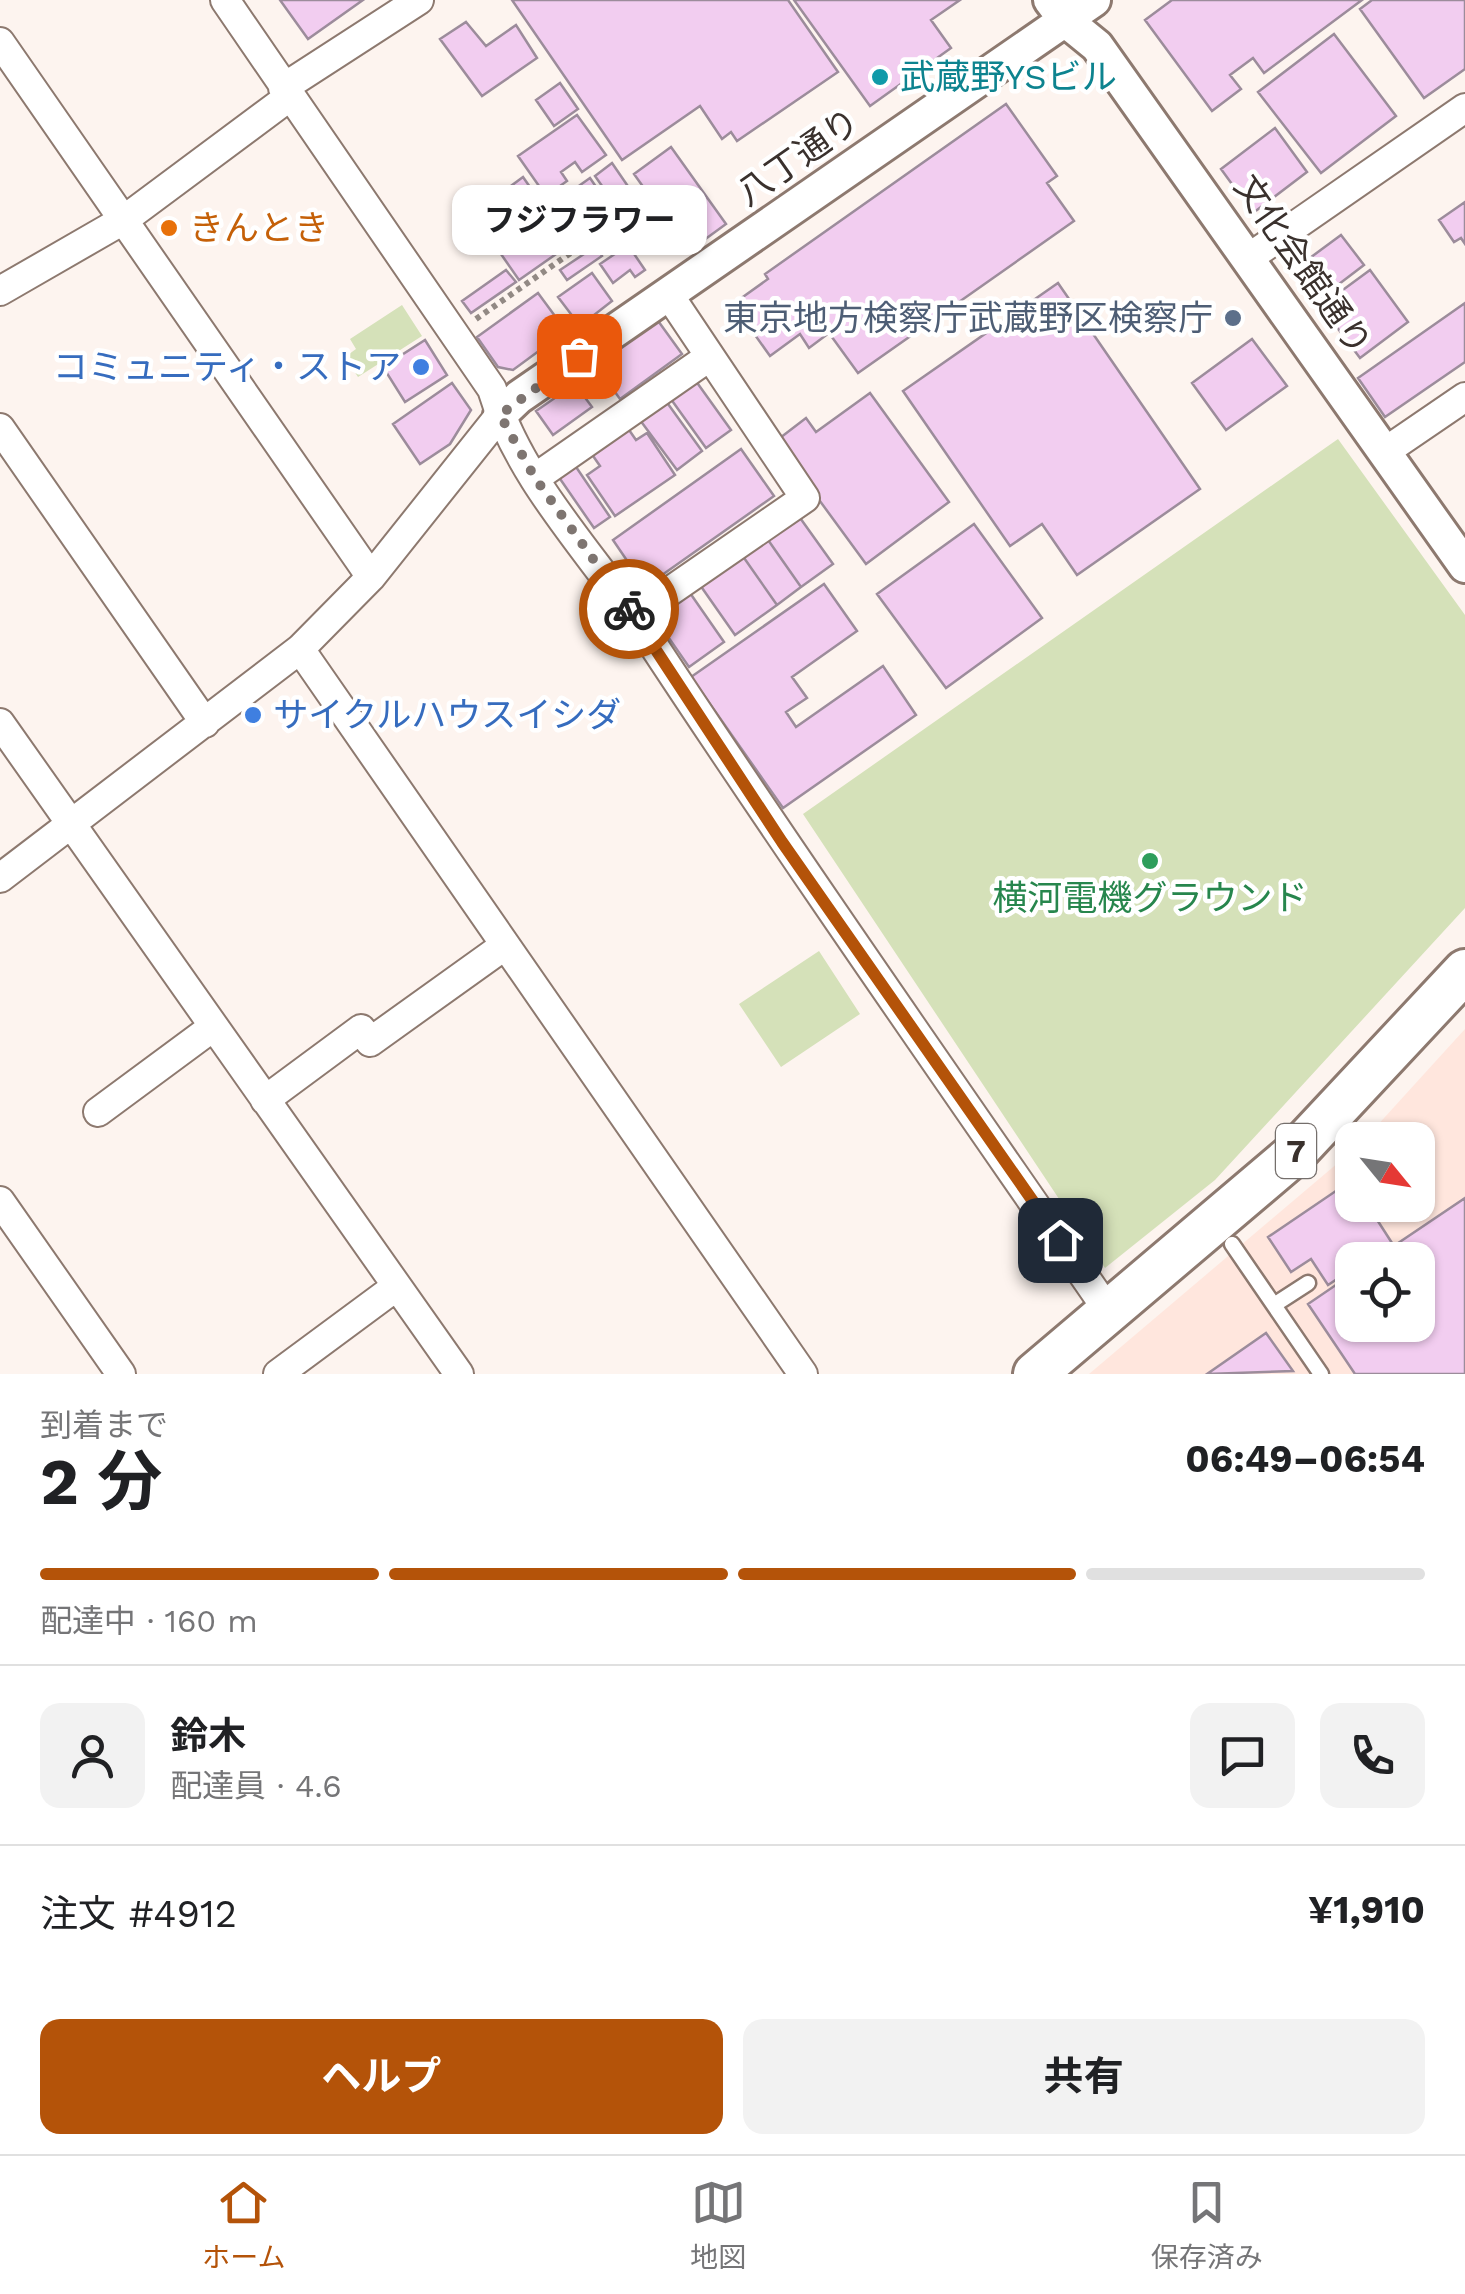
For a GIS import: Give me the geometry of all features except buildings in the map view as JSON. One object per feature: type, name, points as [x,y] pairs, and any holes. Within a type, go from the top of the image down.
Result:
[{"type":"main road","name":"7","points":[[1035,1374],[1292,1156],[1465,971]]},
{"type":"street","points":[[225,0],[492,389],[500,415],[535,478],[634,616],[782,842],[1110,1312]]},
{"type":"street","points":[[0,291],[125,219],[286,93],[418,0]]},
{"type":"street","name":"八丁通り","points":[[500,415],[519,397],[669,295],[1058,10],[1094,0]]},
{"type":"street","name":"文化会館通り","points":[[1058,10],[1096,46],[1250,257],[1465,566]]},
{"type":"street","points":[[0,42],[371,577]]},
{"type":"street","points":[[1250,257],[1465,108]]},
{"type":"street","points":[[634,616],[806,498],[669,295]]},
{"type":"street","points":[[535,478],[709,357]]},
{"type":"street","points":[[1386,451],[1465,397]]},
{"type":"street","points":[[0,878],[300,648],[371,577],[500,415]]},
{"type":"street","points":[[0,428],[205,723]]},
{"type":"street","points":[[300,648],[803,1374]]},
{"type":"street","points":[[0,723],[458,1374]]},
{"type":"street","points":[[265,1100],[361,1029],[370,1042],[504,946]]},
{"type":"street","points":[[98,1112],[214,1027]]},
{"type":"street","points":[[0,1200],[121,1374]]},
{"type":"street","points":[[278,1374],[397,1286]]},
{"type":"lane","points":[[1232,1244],[1321,1374]]},
{"type":"lane","points":[[1274,1305],[1308,1283]]},
{"type":"path","points":[[454,334],[635,208]]},
{"type":"shaded area","points":[[1465,1029],[1465,1374],[1089,1374],[1335,1165],[1335,1222],[1435,1222],[1435,1122],[1380,1122]]},
{"type":"green space","points":[[402,305],[422,336],[358,377],[345,357],[356,349],[350,339]]},
{"type":"green space","name":"横河電機グラウンド","points":[[1338,439],[1465,615],[1465,908],[1215,1180],[1105,1268],[803,814]]},
{"type":"green space","points":[[819,951],[860,1014],[781,1067],[739,1004]]},
{"type":"way so far","points":[[579,356],[519,397],[500,415],[535,478],[629,609]]},
{"type":"place","name":"武蔵野YSビル","points":[[880,77]]},
{"type":"place","name":"きんとき","points":[[169,228]]},
{"type":"place","name":"東京地方検察庁武蔵野区検察庁","points":[[1233,318]]},
{"type":"place","name":"フジフラワー","points":[[579,356]]},
{"type":"place","name":"コミュニティ・ストア","points":[[421,367]]},
{"type":"place","name":"サイクルハウスイシダ","points":[[253,715]]},
{"type":"place","name":"横河電機グラウンド","points":[[1150,861]]},
{"type":"route","points":[[629,609],[782,842],[1060,1240]]}]
